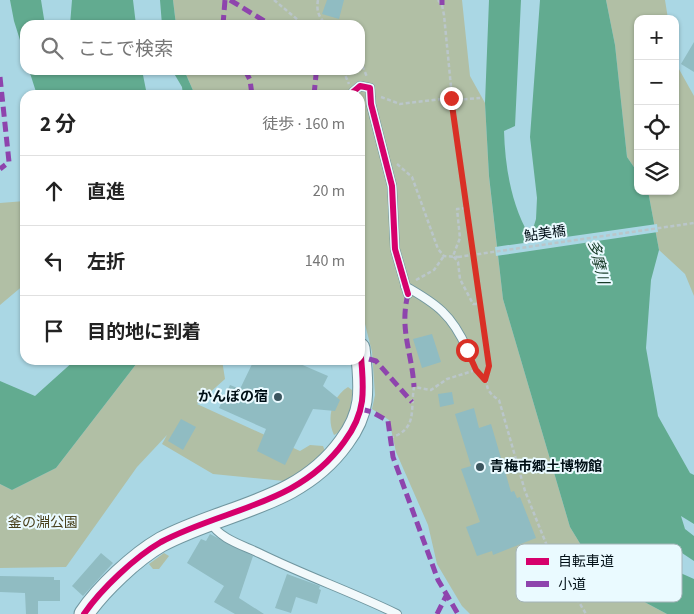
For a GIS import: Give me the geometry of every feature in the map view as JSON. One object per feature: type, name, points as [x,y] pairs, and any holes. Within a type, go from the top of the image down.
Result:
[{"type":"street","points":[[84,614],[104,589],[149,550],[176,536],[303,483],[315,475],[338,451],[361,409],[363,394],[361,365]]},
{"type":"lane","points":[[355,90],[360,86],[370,88],[371,104],[394,199],[395,249],[408,294]]},
{"type":"lane","points":[[405,286],[433,303],[449,316],[467,350]]},
{"type":"lane","points":[[210,522],[214,530],[239,544],[301,574],[371,601],[397,614]]},
{"type":"path","points":[[274,0],[298,20]]},
{"type":"path","points":[[318,0],[317,8],[321,20]]},
{"type":"path","points":[[438,0],[442,5],[444,15],[451,98],[489,366],[485,380]]},
{"type":"path","points":[[365,74],[370,88],[383,98],[400,104],[451,98],[456,100],[480,98]]},
{"type":"path","points":[[386,163],[400,165],[412,177],[436,244],[444,256]]},
{"type":"path","points":[[454,256],[460,238],[457,209],[466,208]]},
{"type":"path","points":[[444,256],[454,256]]},
{"type":"path","points":[[405,286],[429,274],[444,256]]},
{"type":"path","points":[[454,256],[458,262],[460,279],[473,304],[479,304]]},
{"type":"path","points":[[467,350],[476,370],[485,380],[490,395],[498,400],[526,491],[547,544]]},
{"type":"path","points":[[390,438],[402,434],[409,427],[414,387],[431,390],[452,377],[476,370]]},
{"type":"path","points":[[579,602],[586,614]]},
{"type":"green space","points":[[173,0],[462,0],[470,76],[485,103],[489,177],[503,299],[570,527],[580,544],[516,544],[516,602],[645,602],[667,614],[470,614],[462,606],[437,564],[428,525],[396,452],[389,420],[372,409],[375,395],[372,352],[365,324],[365,90],[193,90],[186,75],[365,75],[365,20],[175,20]]},
{"type":"green space","points":[[606,0],[665,0],[667,15],[634,15],[634,167],[627,157],[615,45]]},
{"type":"green space","points":[[679,69],[694,96],[694,296],[685,274],[659,250],[649,195],[679,195]]},
{"type":"green space","points":[[20,201],[20,288],[0,305],[0,203]]},
{"type":"green space","name":"釜の淵公園","points":[[135,365],[223,365],[225,379],[197,404],[300,451],[310,445],[323,446],[325,451],[307,468],[284,481],[213,474],[162,444],[167,435],[137,467],[66,567],[0,568],[0,484],[12,490],[56,468]]},
{"type":"green space","points":[[348,387],[352,390],[350,409],[342,428],[334,435],[331,422],[332,408],[338,396]]},
{"type":"green space","points":[[164,553],[169,556],[159,569],[153,569],[149,564]]},
{"type":"water","points":[[10,0],[41,0],[44,20],[20,20],[20,40]]},
{"type":"water","points":[[72,0],[133,0],[135,20],[70,20]]},
{"type":"water","points":[[160,0],[173,0],[175,20],[162,20]]},
{"type":"water","name":"多摩川","points":[[489,0],[521,0],[515,126],[504,131],[506,158],[513,198],[529,235],[532,232],[536,219],[537,198],[530,137],[540,0],[606,0],[615,45],[627,157],[634,167],[634,195],[649,195],[659,250],[651,280],[646,348],[658,416],[690,473],[694,475],[694,524],[681,516],[685,529],[694,536],[694,561],[682,553],[682,544],[580,544],[570,527],[503,299],[489,176],[485,103]]},
{"type":"water","points":[[31,75],[143,75],[146,90],[35,90]]},
{"type":"water","points":[[175,75],[186,75],[193,90],[182,90]]},
{"type":"water","points":[[69,365],[135,365],[56,468],[12,490],[0,484],[0,381],[35,396]]},
{"type":"water","points":[[682,574],[694,579],[694,614],[667,614],[645,602],[682,602]]},
{"type":"pier","points":[[657,224],[658,232],[496,256],[495,247]]},
{"type":"building","points":[[327,0],[344,0],[339,19],[322,14]]},
{"type":"building","points":[[694,42],[694,72],[681,64]]},
{"type":"building","points":[[432,334],[441,362],[422,368],[413,339]]},
{"type":"building","name":"かんぽの宿","points":[[252,365],[303,365],[328,376],[323,386],[340,400],[335,411],[313,409],[285,465],[257,451],[266,429],[219,408],[230,385],[240,389]]},
{"type":"building","points":[[452,392],[454,404],[440,407],[438,394]]},
{"type":"building","points":[[474,408],[479,428],[491,424],[511,492],[514,491],[517,498],[520,497],[536,538],[516,544],[516,546],[493,555],[492,551],[477,556],[466,527],[480,522],[461,469],[471,466],[455,414]]},
{"type":"building","points":[[181,419],[196,427],[183,450],[168,441]]},
{"type":"building","points":[[210,534],[253,556],[239,598],[264,614],[235,614],[214,602],[224,586],[187,563],[201,539],[206,541]]},
{"type":"building","points":[[101,553],[113,563],[83,596],[72,586]]},
{"type":"building","points":[[287,574],[320,586],[319,589],[321,590],[317,604],[296,597],[291,613],[275,608]]},
{"type":"building","points":[[0,576],[54,577],[54,580],[60,580],[60,601],[38,601],[38,614],[26,614],[25,593],[0,592]]},
{"type":"marked path","points":[[223,20],[225,0]]},
{"type":"marked path","points":[[230,0],[263,20]]},
{"type":"marked path","points":[[442,0],[442,5]]},
{"type":"marked path","points":[[248,75],[251,90]]},
{"type":"marked path","points":[[314,90],[316,75]]},
{"type":"marked path","points":[[0,77],[9,162],[0,169]]},
{"type":"marked path","points":[[408,294],[405,330],[414,387]]},
{"type":"marked path","points":[[369,359],[376,361],[412,402]]},
{"type":"marked path","points":[[361,409],[372,412],[388,421],[393,457],[438,580],[458,614]]},
{"type":"marked path","points":[[437,614],[447,594]]},
{"type":"cycle path","points":[[355,90],[360,86],[370,88],[371,104],[392,186],[395,249],[408,294]]},
{"type":"cycle path","points":[[84,614],[119,574],[151,548],[185,531],[260,503],[283,492],[305,479],[326,463],[344,442],[356,423],[362,401],[362,365]]},
{"type":"place","name":"かんぽの宿","points":[[278,397]]},
{"type":"place","name":"青梅市郷土博物館","points":[[480,467]]},
{"type":"route","points":[[451,98],[489,366],[485,380],[476,370],[467,350]]}]
